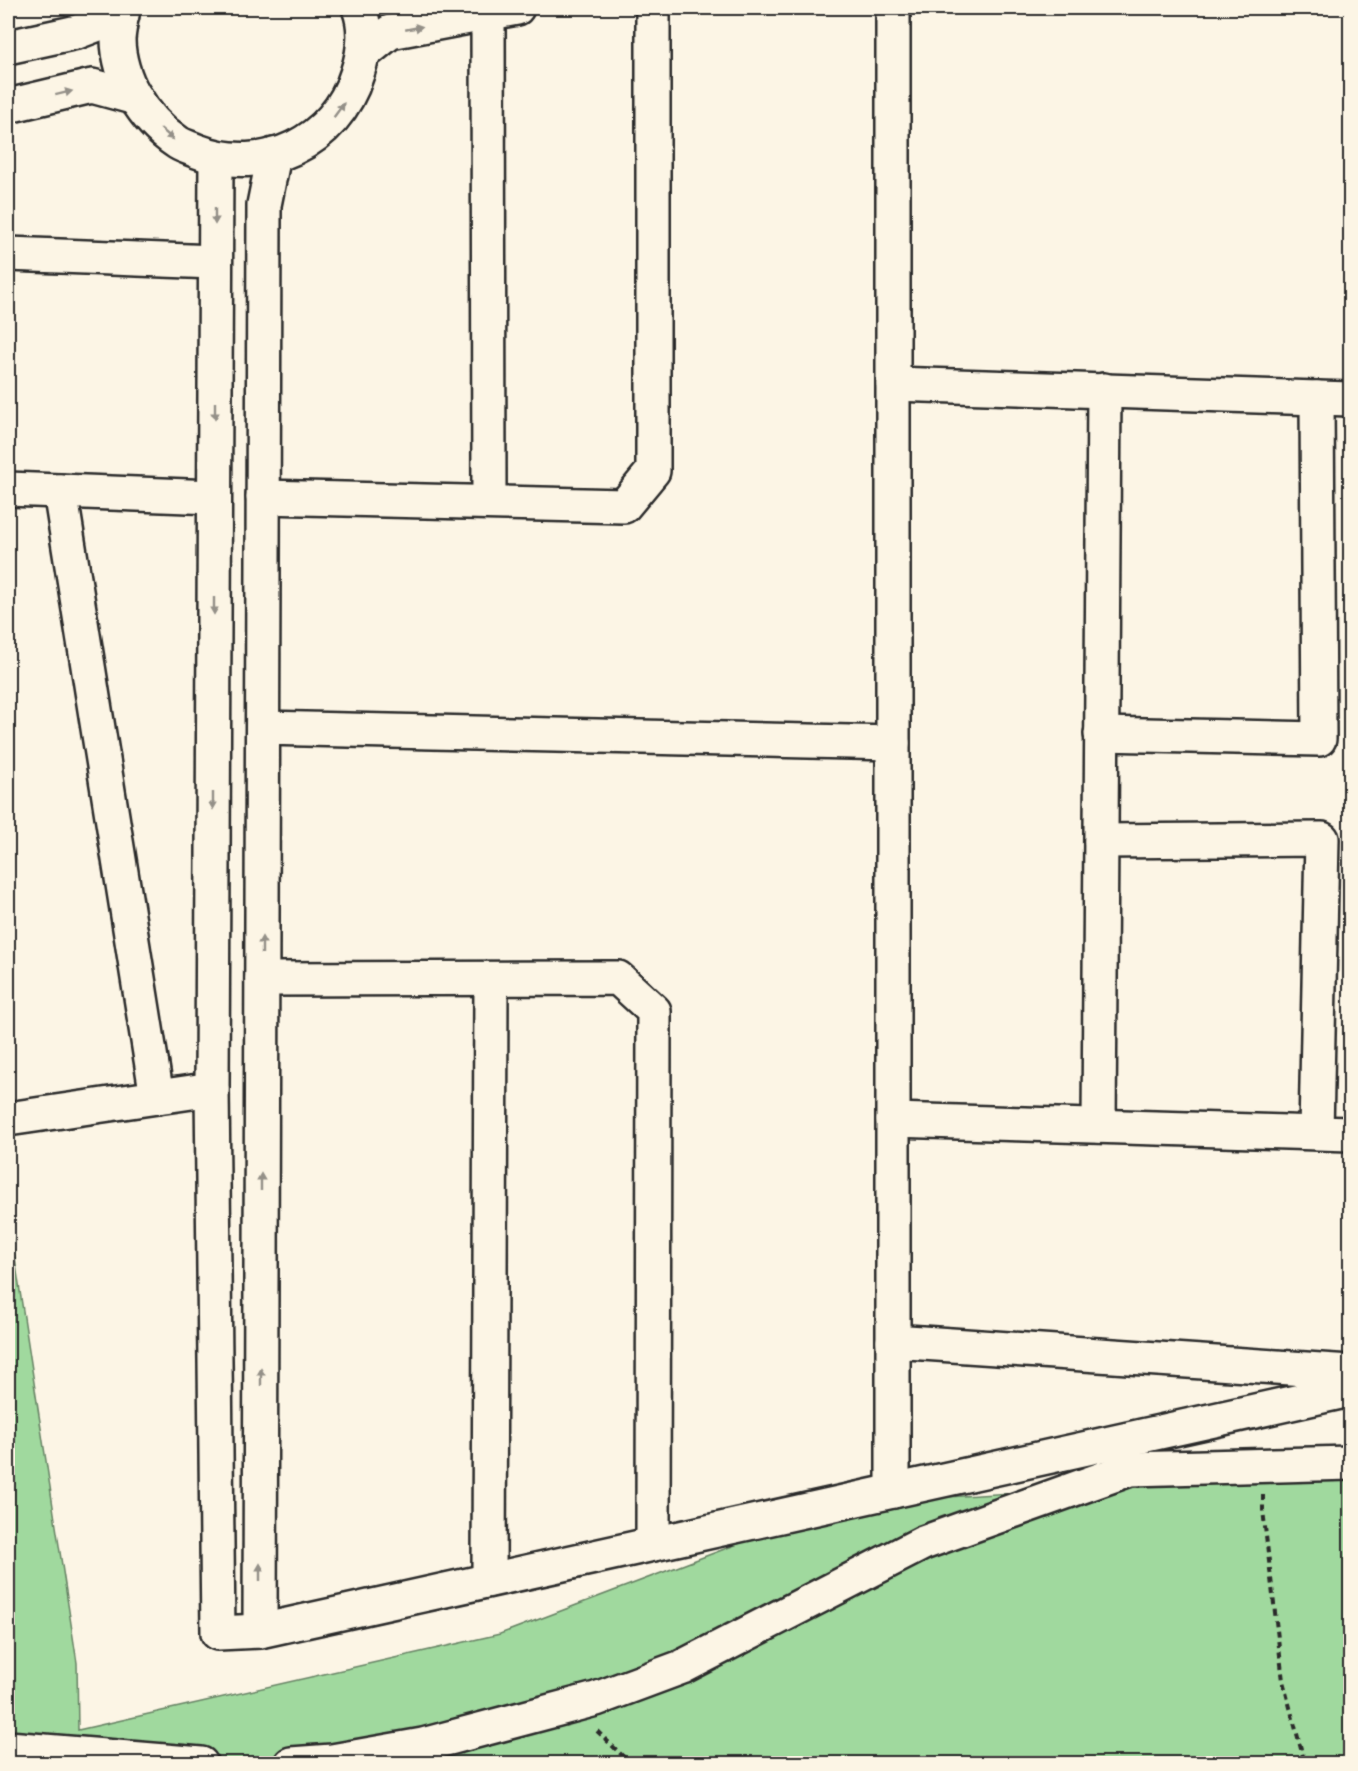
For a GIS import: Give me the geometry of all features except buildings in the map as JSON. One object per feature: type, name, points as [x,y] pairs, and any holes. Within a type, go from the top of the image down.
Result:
[{"type":"street","points":[[122,11],[118,41],[126,81],[147,116],[178,143],[216,158],[256,160],[295,149],[328,126],[351,93],[363,54],[362,16],[359,8]]},
{"type":"street","points":[[263,497],[624,506],[653,471],[653,8]]},
{"type":"street","points":[[893,8],[893,1491]]},
{"type":"street","points":[[363,54],[390,32],[503,10],[489,502]]},
{"type":"street","points":[[8,48],[78,32],[122,11]]},
{"type":"street","points":[[8,106],[92,86],[136,98]]},
{"type":"street","points":[[260,1630],[264,205],[274,155]]},
{"type":"street","points":[[216,158],[212,1089],[219,1633],[260,1630],[1350,1390]]},
{"type":"street","points":[[8,254],[215,262]]},
{"type":"street","points":[[893,384],[1350,399]]},
{"type":"street","points":[[1099,1126],[1104,390]]},
{"type":"street","points":[[1101,734],[1319,739],[1317,398]]},
{"type":"street","points":[[8,489],[214,497]]},
{"type":"street","points":[[60,491],[156,1097]]},
{"type":"street","points":[[263,728],[893,743]]},
{"type":"street","points":[[1101,841],[1322,839],[1316,1132]]},
{"type":"street","points":[[262,979],[618,978],[654,1011],[653,1544]]},
{"type":"street","points":[[489,1580],[491,979]]},
{"type":"street","points":[[8,1119],[212,1089]]},
{"type":"street","points":[[893,1120],[1350,1134]]},
{"type":"street","points":[[893,1341],[1350,1372]]},
{"type":"street","points":[[291,1764],[332,1761],[423,1744],[596,1700],[682,1667],[923,1543],[1130,1468],[1350,1463]]},
{"type":"street","points":[[8,1748],[201,1764]]},
{"type":"path","points":[[1265,1465],[1263,1510],[1283,1682],[1305,1764]]},
{"type":"path","points":[[571,1706],[631,1764]]},
{"type":"green space","points":[[8,1213],[77,1663],[78,1730],[500,1634],[846,1503],[1350,1473],[1350,1763],[8,1763]]}]
